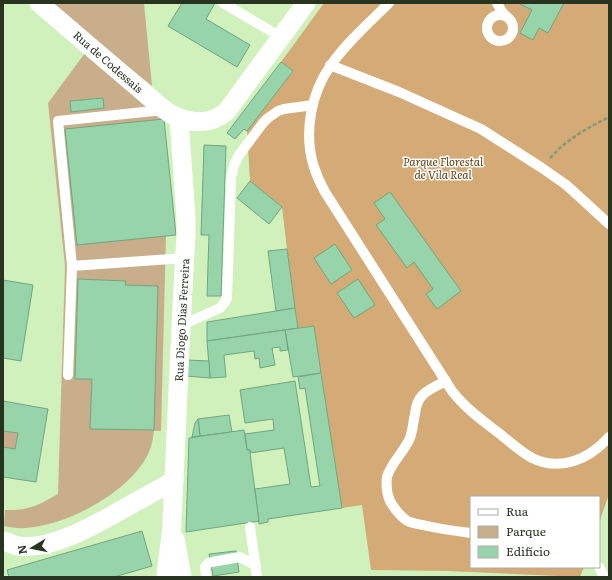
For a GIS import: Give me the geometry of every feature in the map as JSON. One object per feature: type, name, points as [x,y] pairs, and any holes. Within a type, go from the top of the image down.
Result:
[{"type":"street","name":"Rua de Codessais","points":[[39,3],[171,114]]},
{"type":"street","points":[[171,114],[188,121],[199,122],[211,120],[224,114],[306,3]]},
{"type":"street","name":"Rua Diogo Dias Ferreira","points":[[171,114],[186,219],[172,522]]},
{"type":"street","points":[[3,541],[18,546],[29,546],[46,544],[59,540],[96,524],[174,481]]},
{"type":"street","points":[[166,577],[172,522]]},
{"type":"street","points":[[172,522],[182,577]]},
{"type":"lane","points":[[222,3],[281,37]]},
{"type":"lane","points":[[389,3],[347,44],[330,65],[316,92],[309,130],[310,148],[318,179],[458,399],[525,454],[543,462],[559,464],[575,461],[591,453],[609,437]]},
{"type":"lane","points":[[497,3],[502,12],[512,22],[514,30],[510,38],[502,41],[494,40],[487,33],[487,24],[493,16],[497,3]]},
{"type":"lane","points":[[493,16],[502,14],[506,16]]},
{"type":"lane","points":[[330,65],[399,92],[480,129],[542,168],[573,191],[609,224]]},
{"type":"lane","points":[[182,325],[220,308],[227,298],[231,178],[238,155],[263,123],[273,114],[289,108],[313,105]]},
{"type":"lane","points":[[68,375],[72,266],[58,121],[171,114]]},
{"type":"lane","points":[[72,266],[185,258]]},
{"type":"lane","points":[[446,381],[429,390],[420,397],[416,406],[410,439],[390,470],[387,478],[387,489],[393,507],[406,520],[431,527],[470,533]]},
{"type":"lane","points":[[250,527],[257,577]]},
{"type":"lane","points":[[206,577],[205,567],[208,563],[212,562],[240,557],[256,566]]},
{"type":"lane","points":[[600,568],[604,577]]},
{"type":"path","points":[[542,168],[565,143],[588,128],[609,117]]},
{"type":"green space","points":[[49,3],[144,3],[152,86]]},
{"type":"green space","name":"Parque Florestal de Vila Real","points":[[324,3],[609,3],[609,494],[600,520],[600,496],[470,496],[470,568],[584,568],[580,577],[446,571],[371,570],[362,505],[342,508],[314,326],[298,328],[282,207],[250,181],[247,131],[293,71],[281,62]]},
{"type":"green space","points":[[85,53],[164,119],[176,235],[166,236],[161,431],[154,431],[149,452],[141,466],[113,493],[96,504],[60,521],[42,526],[17,528],[4,526],[5,510],[27,508],[58,494],[65,266],[48,103]],"holes":[[[103,98],[103,108],[71,112],[70,101]]]},
{"type":"green space","points":[[3,431],[18,433],[15,449],[3,447]]},
{"type":"building","points":[[182,3],[215,3],[206,19],[250,45],[237,67],[168,26]]},
{"type":"building","points":[[564,3],[548,33],[539,28],[533,40],[520,33],[532,10],[520,4]]},
{"type":"building","points":[[281,62],[293,71],[247,131],[244,129],[235,139],[227,133]]},
{"type":"building","points":[[103,98],[104,108],[71,112],[70,101]]},
{"type":"building","points":[[164,119],[176,235],[77,245],[65,129]]},
{"type":"building","points":[[204,145],[226,146],[221,296],[207,296],[209,235],[201,235]]},
{"type":"building","points":[[250,181],[282,207],[269,224],[237,198]]},
{"type":"building","points":[[390,192],[461,291],[437,309],[426,294],[433,289],[414,262],[407,268],[376,225],[385,219],[374,203]]},
{"type":"building","points":[[335,244],[352,270],[331,284],[314,258]]},
{"type":"building","points":[[287,249],[295,308],[276,311],[268,251]]},
{"type":"building","points":[[78,279],[126,281],[125,285],[158,286],[154,430],[90,429],[92,379],[75,379]]},
{"type":"building","points":[[358,279],[375,305],[354,318],[337,293]]},
{"type":"building","points":[[3,280],[33,285],[21,361],[3,358]]},
{"type":"building","points":[[295,308],[298,328],[207,341],[207,322]]},
{"type":"building","points":[[314,326],[321,373],[293,377],[285,330]]},
{"type":"building","points":[[285,330],[288,350],[280,351],[280,347],[272,348],[275,365],[260,368],[259,358],[255,359],[254,351],[224,355],[226,377],[210,378],[207,341]]},
{"type":"building","points":[[186,360],[209,361],[210,378],[186,376]]},
{"type":"building","points":[[321,373],[342,508],[268,519],[268,522],[259,524],[255,489],[290,484],[284,448],[250,453],[250,450],[247,450],[245,434],[274,430],[273,419],[245,423],[240,390],[295,381],[311,487],[320,486],[305,388],[300,389],[298,377]]},
{"type":"building","points":[[3,401],[48,409],[36,482],[3,477],[3,447],[15,449],[18,433],[3,431]]},
{"type":"building","points":[[229,415],[232,432],[200,436],[198,419]]},
{"type":"building","points":[[198,419],[200,436],[192,437],[195,423]]},
{"type":"building","points":[[244,430],[247,450],[250,450],[259,521],[186,532],[189,438]]},
{"type":"building","points":[[142,531],[152,566],[114,577],[9,577],[7,570]]},
{"type":"building","points":[[236,551],[239,572],[213,576],[209,554]]}]
